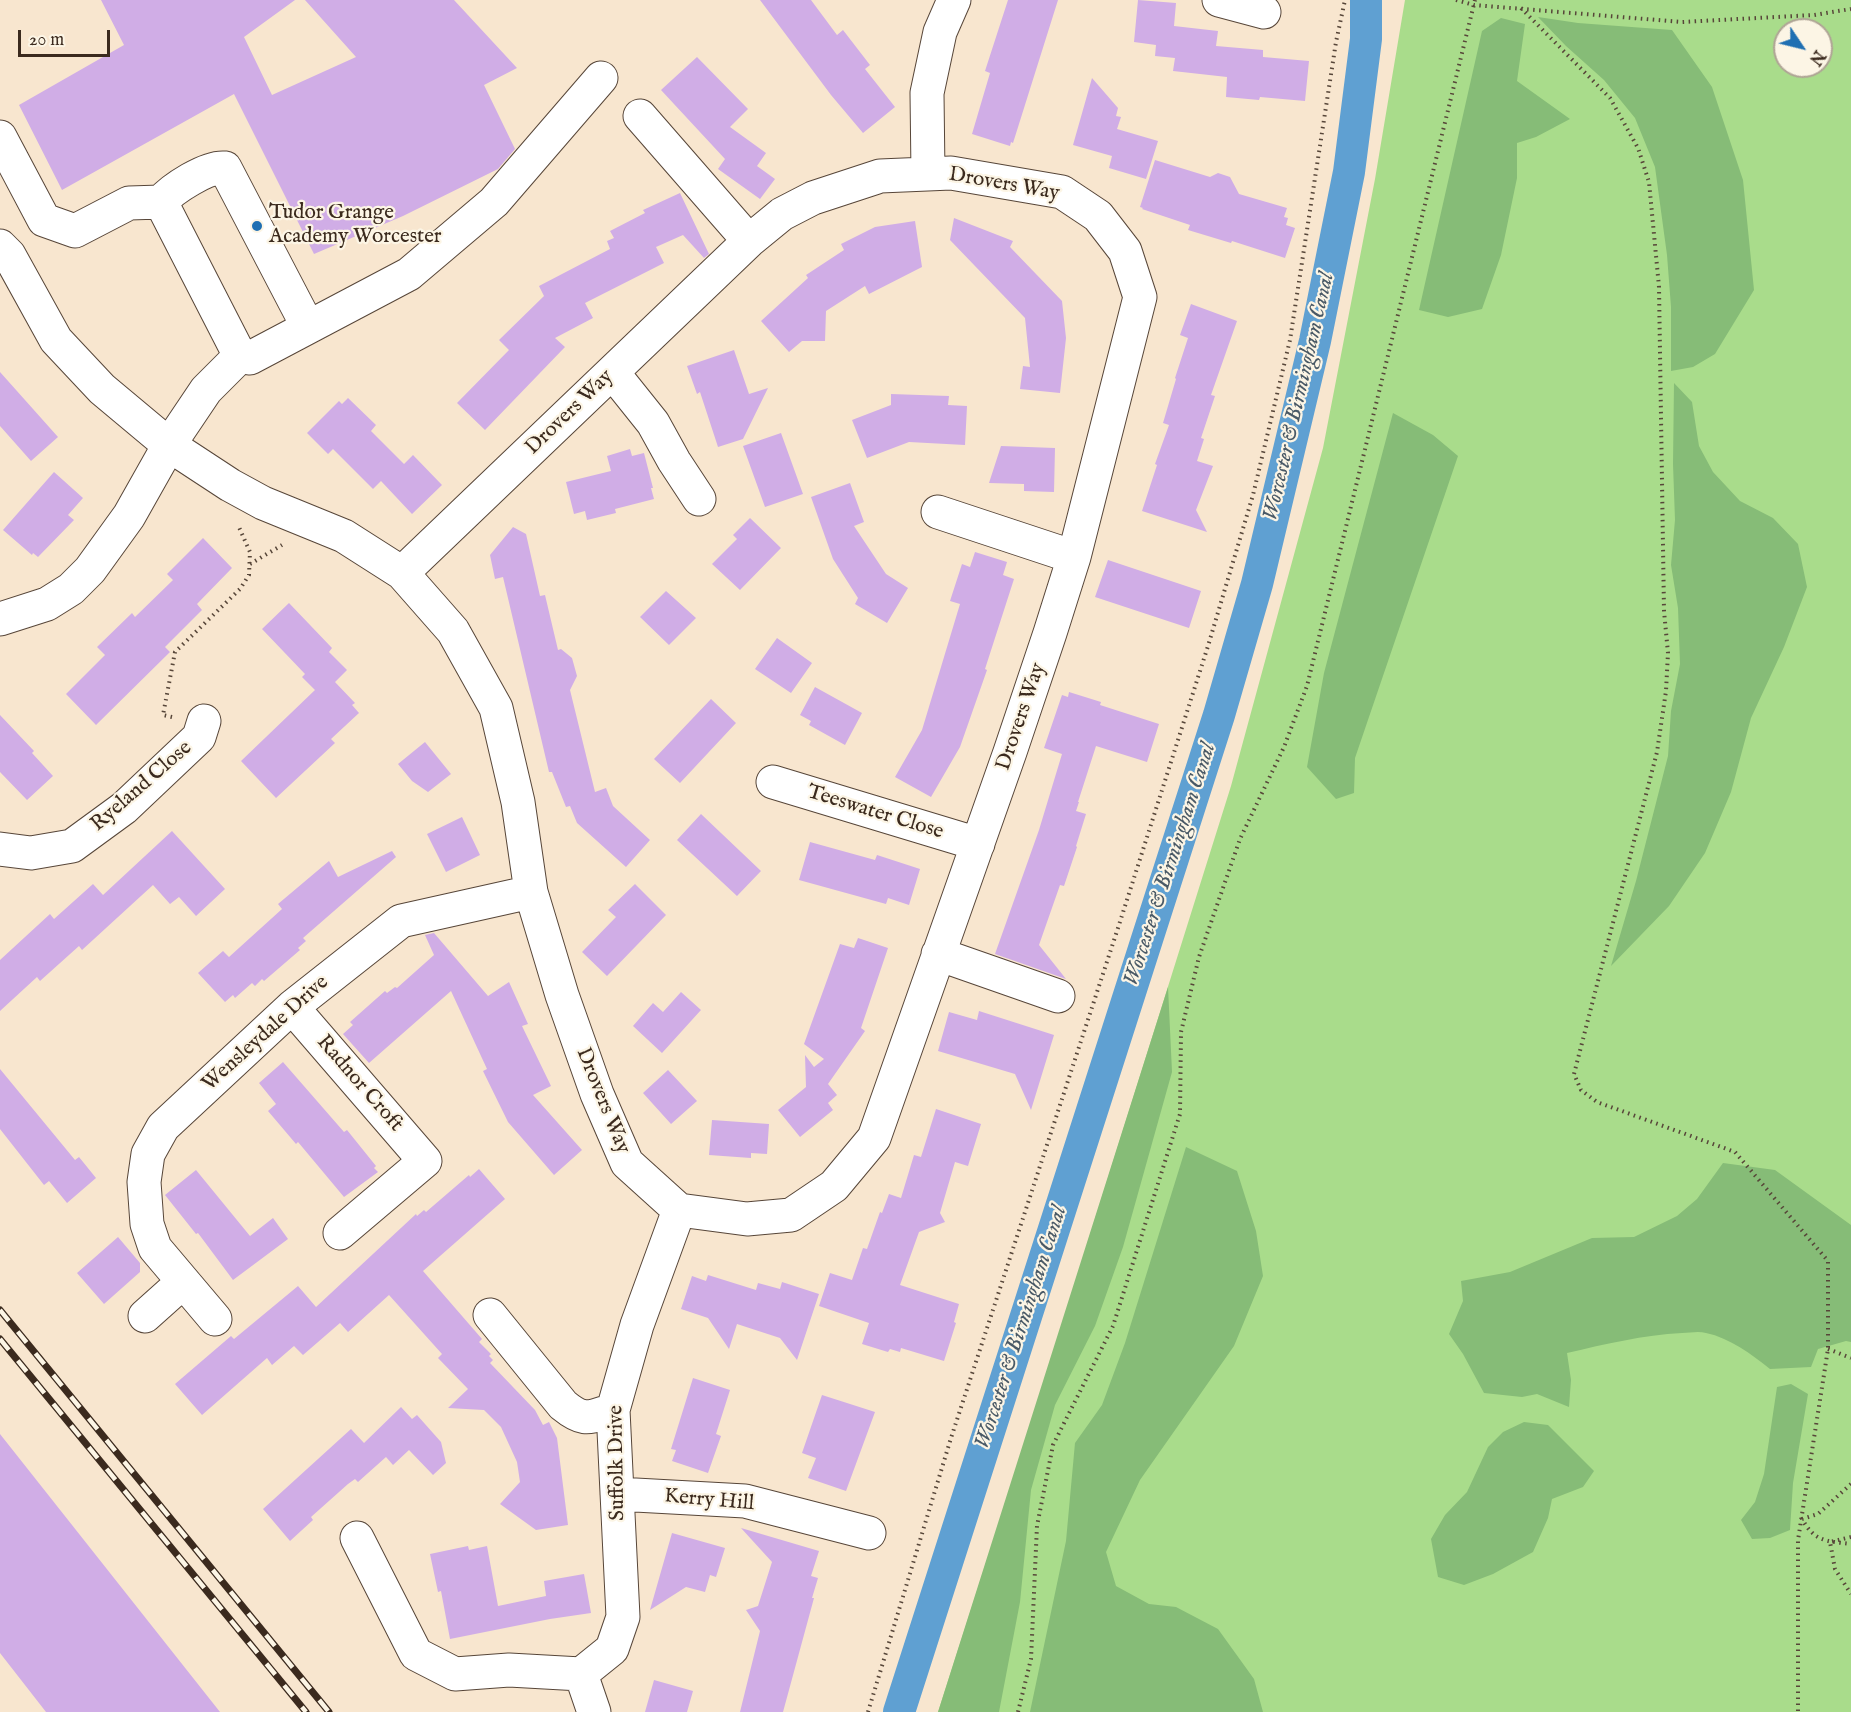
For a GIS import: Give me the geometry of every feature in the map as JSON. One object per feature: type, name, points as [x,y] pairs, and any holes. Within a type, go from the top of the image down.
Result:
[{"type":"street","points":[[928,174],[927,93],[940,33],[954,0]]},
{"type":"street","points":[[1219,0],[1264,12]]},
{"type":"street","points":[[240,356],[250,358],[409,274],[494,202],[601,78]]},
{"type":"street","points":[[640,116],[749,241]]},
{"type":"street","points":[[0,137],[44,220],[75,231],[129,203],[161,202],[170,192],[204,173],[219,167],[225,168],[308,327]]},
{"type":"street","name":"Drovers Way","points":[[0,246],[9,255],[56,340],[102,389],[169,445],[230,485],[263,503],[344,536],[402,573],[453,631],[496,708],[518,802],[531,892],[561,995],[597,1094],[627,1163],[680,1210],[747,1219],[791,1215],[834,1186],[874,1138],[978,844],[1074,557],[1140,297],[1125,251],[1098,216],[1062,192],[951,173],[880,176],[813,198],[782,214],[749,241],[402,573]]},
{"type":"street","points":[[161,202],[240,356]]},
{"type":"street","points":[[0,619],[47,604],[70,589],[90,570],[129,516],[169,445],[206,390],[240,356]]},
{"type":"street","points":[[613,373],[653,423],[699,499]]},
{"type":"street","points":[[938,512],[1074,557]]},
{"type":"street","name":"Ryeland Close","points":[[0,849],[31,853],[72,846],[124,808],[199,737],[204,723]]},
{"type":"street","name":"Teeswater Close","points":[[773,782],[978,844]]},
{"type":"street","name":"Wensleydale Drive","points":[[214,1319],[155,1248],[147,1224],[144,1182],[148,1154],[163,1127],[292,1007],[401,921],[531,892]]},
{"type":"street","points":[[938,954],[1058,996]]},
{"type":"street","name":"Radnor Croft","points":[[292,1007],[425,1161],[339,1233]]},
{"type":"street","name":"Suffolk Drive","points":[[581,1674],[612,1649],[623,1617],[613,1410],[637,1325],[680,1210]]},
{"type":"street","points":[[145,1316],[183,1282]]},
{"type":"street","points":[[490,1315],[563,1405],[574,1414],[585,1418],[613,1410]]},
{"type":"street","name":"Kerry Hill","points":[[617,1494],[745,1501],[869,1533]]},
{"type":"street","points":[[357,1538],[416,1654],[455,1674],[509,1670],[581,1674],[594,1712]]},
{"type":"path","points":[[868,1712],[951,1438],[1118,928],[1208,646],[1253,495],[1290,340],[1335,42],[1345,0]]},
{"type":"path","points":[[1456,0],[1682,22],[1814,15],[1851,9]]},
{"type":"path","points":[[1018,1712],[1031,1659],[1037,1526],[1053,1445],[1113,1326],[1180,1114],[1181,1032],[1199,957],[1240,839],[1284,747],[1307,686],[1475,2]]},
{"type":"path","points":[[1521,8],[1610,98],[1638,148],[1649,182],[1659,287],[1664,611],[1668,653],[1666,691],[1656,752],[1574,1074],[1581,1089],[1597,1102],[1735,1152],[1828,1261],[1828,1349],[1798,1540],[1798,1712]]},
{"type":"path","points":[[204,723],[163,715],[175,652],[240,589],[249,574],[250,552],[228,506],[230,485]]},
{"type":"path","points":[[1828,1349],[1851,1358]]},
{"type":"path","points":[[1802,1519],[1818,1514],[1851,1484]]},
{"type":"path","points":[[1802,1519],[1810,1534],[1830,1542],[1851,1544]]},
{"type":"path","points":[[1830,1542],[1851,1537]]},
{"type":"path","points":[[1830,1542],[1835,1569],[1851,1594]]},
{"type":"green space","points":[[1405,0],[1851,0],[1851,1712],[938,1712],[1231,786],[1323,448],[1375,179]]},
{"type":"green space","points":[[1538,17],[1578,23],[1672,30],[1712,87],[1743,180],[1754,290],[1715,354],[1693,367],[1671,371],[1671,307],[1667,255],[1655,167],[1635,118],[1604,80]]},
{"type":"green space","points":[[1501,18],[1525,24],[1517,81],[1570,119],[1536,137],[1517,143],[1517,178],[1501,255],[1482,309],[1448,317],[1419,310],[1482,31]]},
{"type":"green space","points":[[1674,383],[1692,402],[1699,446],[1713,472],[1740,501],[1773,518],[1798,544],[1807,587],[1784,647],[1751,718],[1731,792],[1705,853],[1669,906],[1611,966],[1636,881],[1668,756],[1671,711],[1680,664],[1678,608],[1671,565],[1675,520]]},
{"type":"green space","points":[[1393,413],[1433,435],[1458,456],[1355,758],[1354,793],[1336,799],[1307,767],[1324,673]]},
{"type":"green space","points":[[1168,987],[1172,1072],[1123,1247],[1095,1326],[1055,1405],[1031,1490],[1020,1602],[999,1712],[938,1712]]},
{"type":"green space","points":[[1186,1147],[1237,1171],[1256,1231],[1263,1276],[1234,1346],[1140,1480],[1106,1552],[1116,1586],[1149,1604],[1176,1607],[1218,1629],[1254,1679],[1263,1712],[1030,1712],[1066,1541],[1075,1443],[1102,1405],[1125,1343]]},
{"type":"green space","points":[[1723,1163],[1775,1170],[1851,1225],[1851,1342],[1846,1341],[1818,1349],[1811,1367],[1770,1369],[1740,1347],[1715,1335],[1703,1332],[1667,1334],[1624,1340],[1567,1353],[1571,1380],[1569,1407],[1537,1394],[1522,1397],[1484,1393],[1463,1354],[1449,1334],[1463,1301],[1461,1281],[1510,1272],[1592,1238],[1634,1237],[1677,1216],[1697,1199]]},
{"type":"green space","points":[[1791,1384],[1808,1394],[1793,1483],[1790,1530],[1770,1538],[1752,1539],[1741,1520],[1755,1502],[1764,1474],[1777,1387]]},
{"type":"green space","points":[[1524,1422],[1548,1425],[1594,1471],[1583,1487],[1552,1499],[1548,1518],[1533,1552],[1493,1574],[1464,1585],[1438,1577],[1431,1539],[1445,1515],[1467,1492],[1488,1447],[1503,1432]]},
{"type":"building","points":[[101,0],[295,0],[244,37],[272,95],[356,57],[305,0],[454,0],[517,68],[484,85],[515,149],[498,169],[403,216],[314,254],[234,94],[62,190],[19,105],[124,45]]},
{"type":"building","points":[[760,0],[811,0],[837,35],[843,30],[870,65],[865,69],[895,107],[863,133],[831,95]]},
{"type":"building","points":[[1008,0],[1058,0],[1013,143],[1011,142],[1010,146],[972,134],[990,73],[985,71]]},
{"type":"building","points":[[1138,0],[1176,3],[1174,26],[1218,31],[1216,46],[1263,50],[1263,57],[1309,61],[1305,101],[1226,97],[1227,77],[1173,71],[1175,58],[1155,56],[1156,45],[1134,42]]},
{"type":"building","points":[[697,57],[748,109],[730,127],[766,153],[757,166],[775,179],[760,199],[718,169],[725,159],[661,90]]},
{"type":"building","points":[[1092,78],[1118,108],[1116,116],[1121,117],[1117,129],[1158,141],[1146,179],[1109,168],[1112,156],[1073,145]]},
{"type":"building","points":[[1155,160],[1210,177],[1218,173],[1230,177],[1239,194],[1287,208],[1284,217],[1288,218],[1286,225],[1295,228],[1285,258],[1188,230],[1190,225],[1142,209],[1140,207]]},
{"type":"building","points":[[680,193],[709,254],[704,258],[683,235],[656,247],[664,263],[585,303],[593,318],[555,338],[565,347],[485,430],[457,403],[509,350],[499,340],[544,296],[539,286],[610,249],[607,241],[614,238],[610,231],[645,213],[643,210]]},
{"type":"building","points":[[954,218],[1013,241],[1010,247],[1062,301],[1066,338],[1060,393],[1020,389],[1023,366],[1030,367],[1025,318],[950,240]]},
{"type":"building","points":[[915,221],[922,267],[869,294],[865,286],[826,311],[825,341],[802,341],[789,352],[761,321],[808,278],[806,275],[844,250],[841,244],[875,227]]},
{"type":"building","points":[[1191,304],[1237,321],[1211,395],[1215,396],[1201,438],[1204,439],[1197,461],[1213,466],[1196,510],[1207,532],[1142,511],[1169,425],[1163,423],[1188,338],[1180,335]]},
{"type":"building","points":[[734,350],[749,394],[768,388],[743,439],[718,447],[700,392],[697,394],[687,366]]},
{"type":"building","points":[[0,372],[58,437],[31,461],[0,426]]},
{"type":"building","points":[[891,394],[949,396],[948,405],[967,406],[965,445],[909,442],[867,458],[852,420],[891,405]]},
{"type":"building","points":[[348,398],[376,425],[371,431],[404,464],[413,455],[442,485],[412,514],[381,481],[373,489],[333,449],[328,454],[307,433],[339,401],[342,404]]},
{"type":"building","points":[[781,433],[803,494],[765,507],[743,446]]},
{"type":"building","points":[[1001,446],[1055,448],[1054,492],[1024,491],[1024,484],[989,483]]},
{"type":"building","points":[[630,449],[632,456],[644,453],[654,499],[615,509],[616,513],[587,520],[585,511],[574,514],[566,482],[611,471],[607,456]]},
{"type":"building","points":[[54,472],[83,498],[68,515],[74,520],[38,557],[33,553],[32,555],[3,530]]},
{"type":"building","points":[[850,483],[864,522],[854,526],[886,574],[908,588],[887,623],[855,604],[858,598],[833,559],[811,497]]},
{"type":"building","points":[[750,518],[781,548],[740,590],[712,564],[737,539],[733,535]]},
{"type":"building","points":[[513,527],[526,534],[540,596],[545,595],[558,650],[561,649],[572,658],[577,676],[570,690],[595,792],[606,788],[613,806],[650,840],[626,867],[577,823],[570,806],[566,807],[552,772],[549,772],[503,577],[495,579],[490,555]]},
{"type":"building","points":[[203,538],[232,568],[197,604],[202,610],[165,647],[170,652],[96,725],[66,694],[105,655],[97,647],[132,613],[135,617],[173,580],[167,574]]},
{"type":"building","points":[[975,552],[1007,562],[1003,575],[1014,579],[985,669],[987,670],[960,747],[931,797],[895,777],[922,730],[960,604],[950,601],[962,564],[970,567]]},
{"type":"building","points":[[1108,560],[1201,591],[1189,628],[1095,597]]},
{"type":"building","points":[[666,591],[696,618],[669,645],[640,617]]},
{"type":"building","points":[[289,603],[332,648],[329,652],[347,670],[335,682],[355,703],[352,705],[359,713],[331,739],[335,743],[276,798],[241,761],[315,690],[302,677],[305,674],[262,629]]},
{"type":"building","points":[[777,638],[812,663],[791,693],[755,669]]},
{"type":"building","points":[[815,687],[862,713],[845,745],[809,725],[811,721],[800,715]]},
{"type":"building","points":[[1069,692],[1101,702],[1100,705],[1159,724],[1147,762],[1096,746],[1076,811],[1086,814],[1077,847],[1064,886],[1060,885],[1039,945],[1066,979],[995,954],[1039,830],[1062,754],[1044,748],[1062,695],[1068,697]]},
{"type":"building","points":[[711,699],[736,723],[680,783],[654,759]]},
{"type":"building","points":[[0,715],[34,751],[32,753],[53,776],[27,800],[0,772]]},
{"type":"building","points":[[425,742],[451,774],[428,792],[412,781],[398,764]]},
{"type":"building","points":[[701,814],[761,871],[737,896],[677,840]]},
{"type":"building","points":[[462,817],[480,855],[446,872],[427,834]]},
{"type":"building","points":[[172,831],[225,889],[196,916],[179,897],[170,904],[153,885],[82,950],[79,946],[40,981],[37,977],[0,1011],[0,960],[50,914],[54,919],[93,884],[103,895]]},
{"type":"building","points":[[810,842],[875,860],[877,855],[920,869],[909,905],[888,898],[886,904],[799,880]]},
{"type":"building","points":[[392,851],[396,857],[303,938],[306,941],[298,948],[300,950],[264,981],[262,979],[255,986],[252,983],[235,998],[233,995],[225,1002],[198,973],[223,951],[229,957],[282,909],[278,904],[329,861],[338,877]]},
{"type":"building","points":[[635,884],[666,915],[607,976],[582,952],[616,917],[608,910]]},
{"type":"building","points":[[434,933],[488,996],[509,982],[528,1024],[522,1026],[551,1086],[533,1095],[582,1150],[554,1175],[508,1122],[483,1071],[487,1069],[451,991],[369,1063],[343,1034],[353,1025],[350,1022],[385,991],[387,993],[397,988],[434,955],[425,935]]},
{"type":"building","points":[[858,938],[888,948],[861,1028],[865,1031],[828,1084],[837,1095],[828,1103],[833,1110],[800,1137],[778,1110],[806,1087],[805,1055],[814,1067],[824,1059],[804,1044],[840,944],[854,948]]},
{"type":"building","points":[[681,992],[701,1010],[662,1053],[633,1026],[653,1003],[663,1012]]},
{"type":"building","points":[[979,1011],[1054,1035],[1031,1110],[1015,1074],[938,1051],[949,1012],[977,1020]]},
{"type":"building","points":[[283,1062],[344,1132],[347,1130],[376,1166],[374,1168],[378,1172],[344,1197],[298,1142],[296,1144],[268,1111],[276,1104],[259,1083]]},
{"type":"building","points":[[0,1069],[75,1160],[79,1157],[96,1178],[67,1203],[49,1181],[44,1185],[0,1129]]},
{"type":"building","points":[[668,1070],[697,1101],[671,1124],[643,1093]]},
{"type":"building","points":[[936,1109],[981,1124],[968,1166],[955,1162],[940,1213],[945,1222],[919,1232],[900,1285],[959,1304],[954,1322],[956,1323],[944,1361],[901,1348],[900,1352],[890,1349],[888,1352],[862,1344],[869,1323],[819,1306],[830,1273],[852,1280],[863,1248],[867,1249],[889,1194],[901,1198],[914,1155],[921,1157]]},
{"type":"building","points":[[712,1120],[769,1124],[767,1154],[751,1153],[751,1158],[709,1155]]},
{"type":"building","points":[[479,1169],[505,1199],[423,1271],[482,1339],[479,1342],[491,1354],[489,1356],[493,1360],[490,1363],[535,1410],[543,1425],[549,1422],[557,1438],[568,1525],[536,1530],[500,1504],[520,1482],[517,1462],[501,1427],[484,1410],[448,1408],[468,1389],[438,1358],[442,1354],[389,1295],[348,1332],[340,1323],[303,1355],[294,1346],[272,1365],[267,1358],[202,1415],[175,1384],[231,1336],[234,1339],[298,1286],[316,1307],[416,1214],[417,1216],[424,1210],[426,1212]]},
{"type":"building","points":[[196,1170],[250,1236],[273,1218],[288,1239],[233,1280],[198,1233],[196,1234],[165,1195]]},
{"type":"building","points":[[118,1237],[140,1263],[140,1272],[104,1304],[77,1273]]},
{"type":"building","points":[[708,1275],[756,1290],[758,1283],[780,1289],[782,1282],[819,1294],[797,1360],[780,1338],[737,1324],[729,1349],[708,1318],[681,1309],[692,1276],[706,1281]]},
{"type":"building","points":[[693,1378],[730,1390],[716,1434],[721,1436],[708,1473],[672,1461],[676,1450],[671,1449]]},
{"type":"building","points":[[822,1395],[875,1412],[846,1491],[808,1478],[816,1458],[802,1453]]},
{"type":"building","points":[[401,1407],[412,1419],[417,1415],[441,1442],[446,1463],[433,1475],[409,1450],[393,1465],[386,1457],[358,1482],[355,1479],[348,1484],[311,1517],[313,1520],[290,1541],[263,1509],[351,1429],[364,1443]]},
{"type":"building","points":[[0,1434],[220,1712],[46,1712],[0,1653]]},
{"type":"building","points":[[741,1528],[819,1551],[811,1576],[818,1578],[812,1598],[814,1598],[783,1712],[740,1712],[760,1631],[746,1610],[758,1606],[772,1562]]},
{"type":"building","points":[[672,1533],[725,1548],[716,1577],[710,1575],[705,1592],[686,1587],[650,1610]]},
{"type":"building","points":[[468,1546],[469,1550],[487,1546],[498,1606],[546,1596],[544,1581],[584,1574],[591,1613],[450,1639],[441,1591],[438,1592],[430,1554]]},
{"type":"building","points":[[654,1680],[693,1691],[687,1712],[645,1712]]},
{"type":"waterway","name":"Worcester & Birmingham Canal","points":[[899,1712],[1219,715],[1257,584],[1315,341],[1349,172],[1366,39],[1366,0]]},
{"type":"railway","points":[[0,1310],[329,1712]]},
{"type":"railway","points":[[0,1339],[306,1712]]},
{"type":"place","name":"Tudor Grange Academy Worcester","points":[[257,226]]}]
